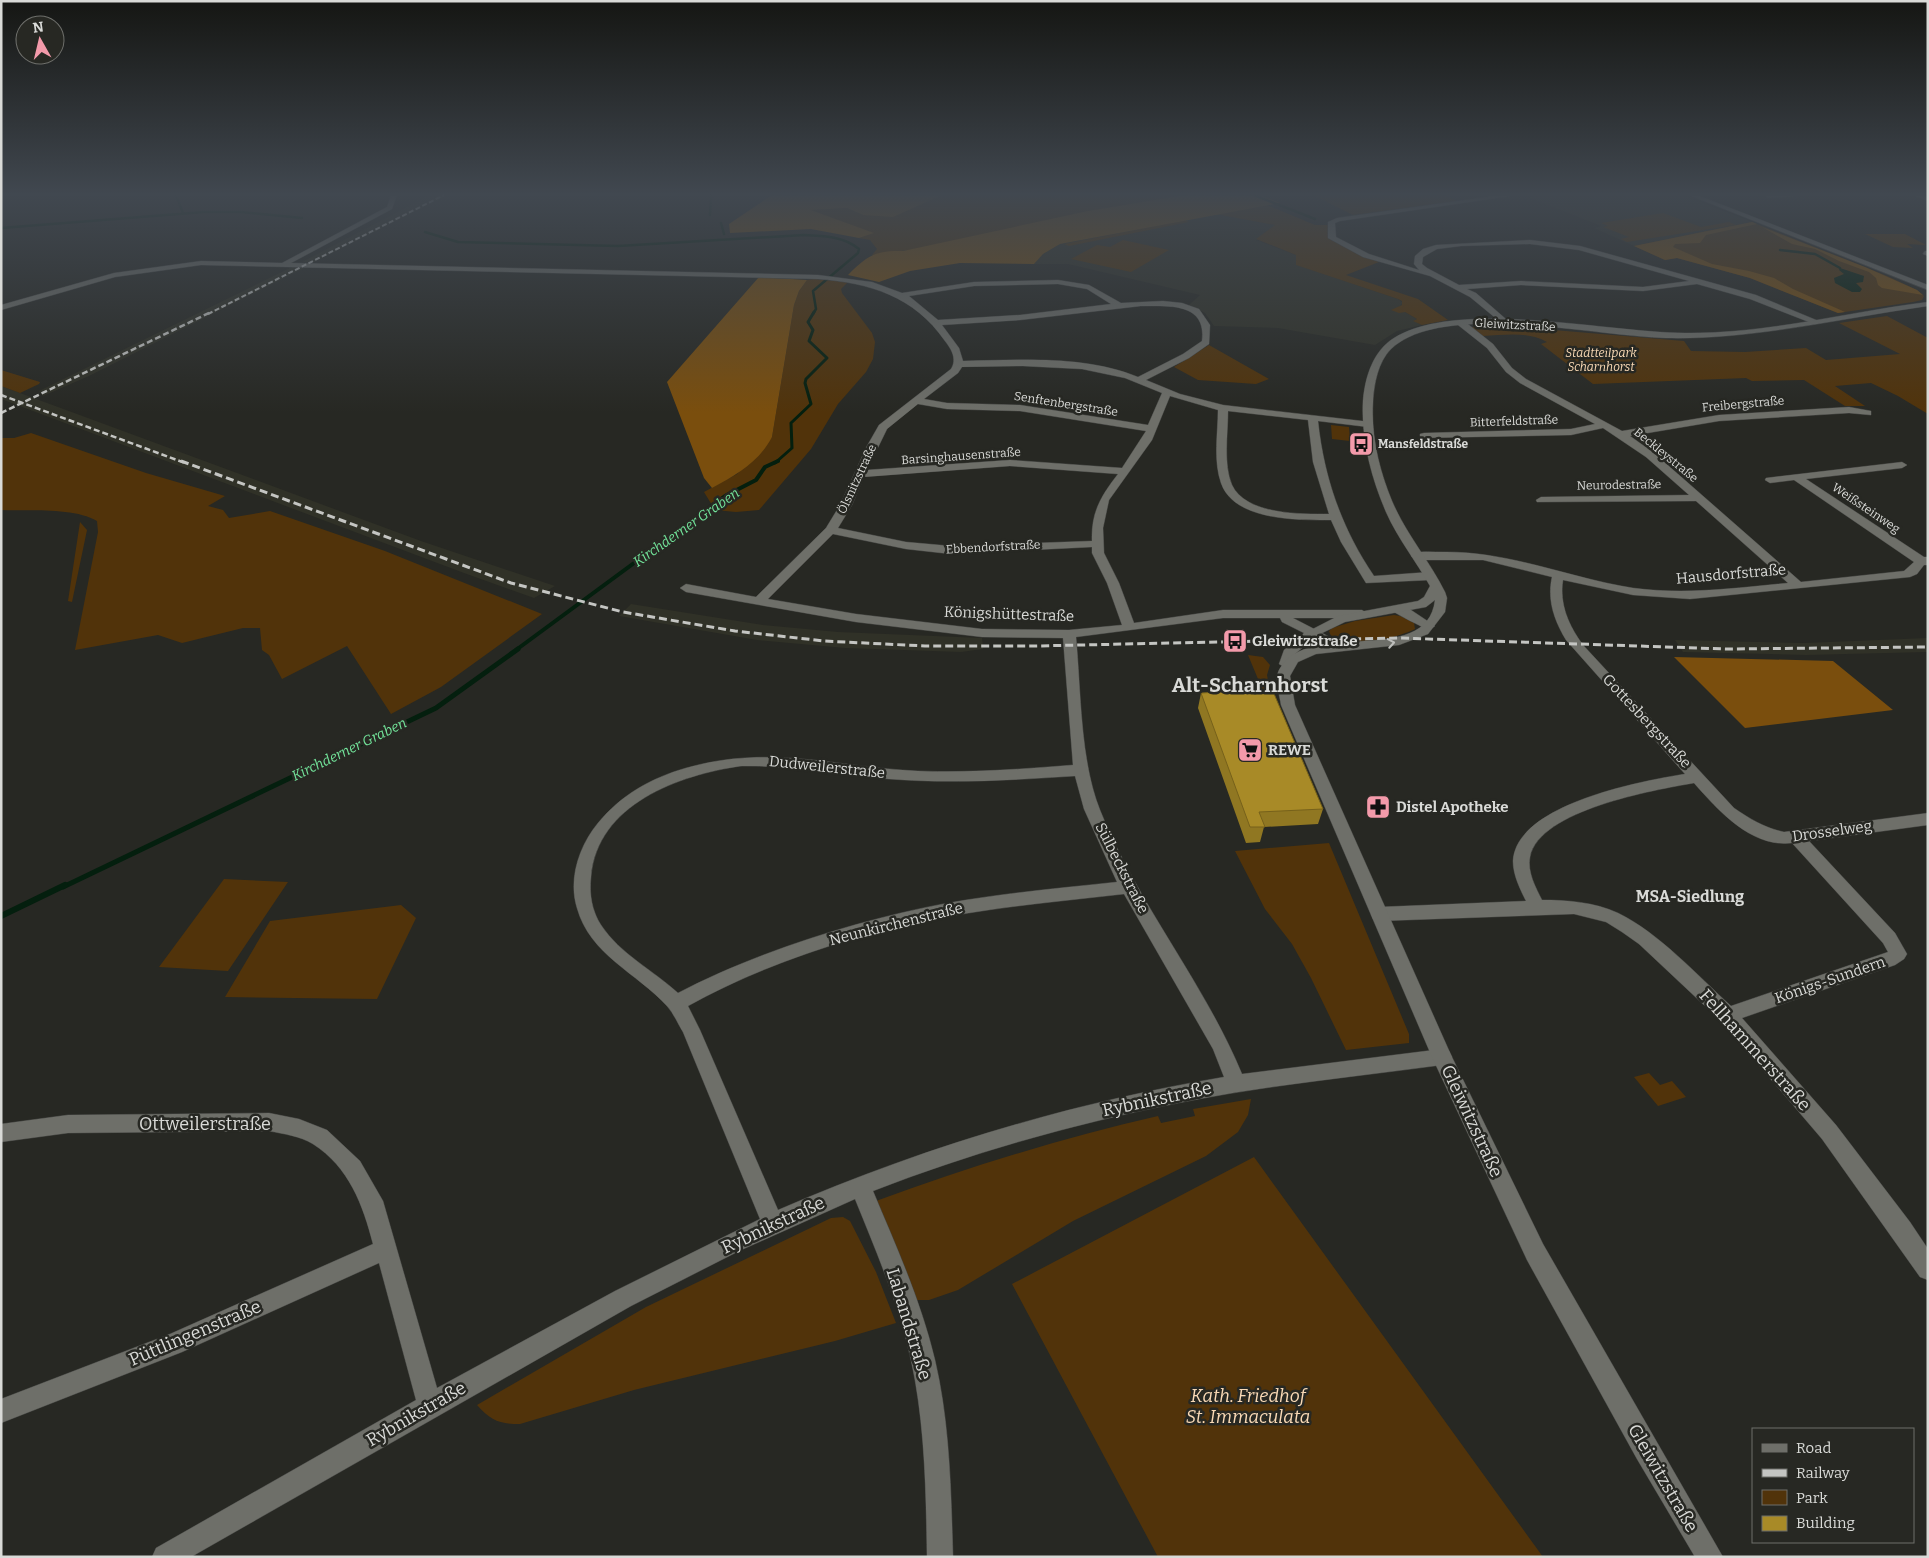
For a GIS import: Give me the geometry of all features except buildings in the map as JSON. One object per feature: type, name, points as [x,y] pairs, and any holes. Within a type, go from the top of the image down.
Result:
[{"type":"street","points":[[1,308],[97,278],[158,268]]},
{"type":"street","points":[[443,268],[818,277],[872,283],[902,295],[936,323],[955,350],[959,364],[1070,365],[1109,371],[1139,380],[1167,392],[1223,408],[1368,424]]},
{"type":"street","points":[[1404,268],[1429,274],[1456,287],[1478,299],[1504,322]]},
{"type":"street","points":[[1421,268],[1429,274]]},
{"type":"street","points":[[1650,268],[1753,296],[1817,322]]},
{"type":"street","points":[[1876,268],[1927,288]]},
{"type":"street","points":[[902,295],[974,284],[1058,282],[1089,287],[1119,305]]},
{"type":"street","points":[[1456,287],[1522,283],[1643,289],[1698,282]]},
{"type":"street","points":[[936,323],[1032,316],[1119,305],[1160,304],[1187,308],[1198,313],[1208,328],[1206,342],[1139,380]]},
{"type":"street","name":"Gleiwitzstraße","points":[[1429,626],[1438,614],[1441,597],[1394,516],[1380,483],[1368,424],[1372,378],[1378,358],[1395,341],[1413,333],[1461,323],[1504,322],[1671,336],[1753,333],[1927,305]]},
{"type":"street","name":"Beckleystraße","points":[[1461,323],[1490,346],[1509,370],[1523,381],[1621,434],[1650,455],[1798,585]]},
{"type":"street","name":"Ölsnitzstraße","points":[[759,601],[831,530],[846,505],[878,434],[898,413],[955,371],[959,364]]},
{"type":"street","points":[[1129,628],[1096,544],[1101,507],[1110,490],[1141,450],[1167,392]]},
{"type":"street","name":"Senftenbergstraße","points":[[916,401],[947,406],[1020,408],[1152,429]]},
{"type":"street","points":[[1223,408],[1226,482],[1235,496],[1252,506],[1285,516],[1336,517]]},
{"type":"street","name":"Freibergstraße","points":[[1621,434],[1719,418],[1849,410],[1868,413]]},
{"type":"street","points":[[1313,418],[1317,462],[1326,497],[1346,544],[1370,580],[1432,582]]},
{"type":"street","name":"Bitterfeldstraße","points":[[1424,436],[1571,432],[1605,426]]},
{"type":"street","name":"Barsinghausenstraße","points":[[860,474],[1010,463],[1062,465],[1124,472]]},
{"type":"street","name":"Weißsteinweg","points":[[1770,480],[1902,465]]},
{"type":"street","name":"Weißsteinweg","points":[[1796,477],[1925,561]]},
{"type":"street","name":"Neurodestraße","points":[[1541,500],[1698,498]]},
{"type":"street","name":"Ebbendorfstraße","points":[[831,530],[917,547],[951,550],[1051,544],[1096,544]]},
{"type":"street","name":"Hausdorfstraße","points":[[1417,556],[1483,557],[1522,564],[1611,588],[1676,596],[1708,595],[1906,574],[1925,561]]},
{"type":"street","name":"Gottesbergstraße","points":[[1558,575],[1555,598],[1563,628],[1578,648],[1698,777]]},
{"type":"street","name":"Gleiwitzstraße","points":[[1432,582],[1429,599],[1422,604],[1342,619],[1313,632],[1289,654],[1282,678],[1285,697],[1442,1057],[1535,1252],[1646,1450],[1710,1557]]},
{"type":"street","name":"Königshüttestraße","points":[[686,588],[856,618],[982,633],[1069,634],[1129,628],[1224,614],[1363,614]]},
{"type":"street","points":[[1286,664],[1306,652],[1396,643],[1419,635],[1429,626],[1407,613],[1397,610]]},
{"type":"street","points":[[1268,614],[1292,620],[1342,647]]},
{"type":"street","name":"Sülbeckstraße","points":[[1069,634],[1080,770],[1092,809],[1128,887],[1221,1046],[1236,1083]]},
{"type":"street","name":"Dudweilerstraße","points":[[773,1223],[691,1030],[676,1003],[605,942],[588,917],[581,882],[594,839],[620,808],[639,793],[662,781],[706,765],[754,759],[800,761],[915,776],[964,777],[1080,770]]},
{"type":"street","name":"Gottesbergstraße","points":[[1537,906],[1524,875],[1522,855],[1533,836],[1547,824],[1593,800],[1698,777]]},
{"type":"street","name":"Drosselweg","points":[[1698,777],[1729,812],[1745,824],[1772,836],[1796,837],[1928,819]]},
{"type":"street","name":"Königs-Sundern","points":[[1728,1015],[1889,960],[1898,954],[1889,938],[1796,837]]},
{"type":"street","name":"Neunkirchenstraße","points":[[676,1003],[719,981],[764,962],[827,941],[900,921],[998,902],[1128,887]]},
{"type":"street","name":"Fellhammerstraße","points":[[1379,914],[1537,906],[1574,907],[1611,918],[1645,939],[1728,1015],[1829,1132],[1902,1230],[1928,1269]]},
{"type":"street","name":"Rybnikstraße","points":[[165,1557],[624,1297],[773,1223],[860,1186],[956,1152],[1076,1117],[1159,1097],[1236,1083],[1442,1057]]},
{"type":"street","name":"Ottweilerstraße","points":[[1,1133],[68,1124],[269,1122],[299,1128],[320,1137],[353,1168],[372,1201],[430,1406]]},
{"type":"street","name":"Labandstraße","points":[[860,1186],[912,1323],[928,1385],[938,1474],[940,1557]]},
{"type":"street","name":"Püttlingenstraße","points":[[1,1411],[174,1344],[386,1248]]},
{"type":"shaded area","points":[[291,268],[305,268],[89,376],[43,396],[39,391]]},
{"type":"shaded area","points":[[856,268],[931,268],[910,271],[879,282],[848,275]]},
{"type":"shaded area","points":[[1084,268],[1305,268],[1398,299],[1403,303],[1398,308],[1417,319],[1414,321],[1422,325],[1397,331],[1375,345],[1278,328],[1214,326],[1205,313],[1189,305],[1200,295]]},
{"type":"shaded area","points":[[1712,268],[1732,268],[1774,278],[1793,289],[1845,312],[1838,313],[1750,278]]},
{"type":"shaded area","points":[[1840,268],[1864,276],[1863,282],[1856,283],[1862,289],[1860,292],[1852,292],[1835,283],[1834,278],[1844,274],[1839,270]]},
{"type":"shaded area","points":[[1857,268],[1867,268],[1917,290],[1923,295],[1882,288],[1878,285],[1876,278],[1869,272]]},
{"type":"shaded area","points":[[759,277],[807,280],[799,291],[794,305],[772,437],[754,461],[712,488],[704,478],[667,382]]},
{"type":"shaded area","points":[[1,386],[421,541],[555,586],[534,598],[464,573],[1,399]]},
{"type":"shaded area","points":[[631,604],[763,625],[838,632],[982,638],[983,649],[961,652],[845,648],[757,640],[619,616]]},
{"type":"shaded area","points":[[1928,638],[1928,652],[1806,655],[1683,652],[1675,640],[1804,643]]},
{"type":"shaded area","points":[[1674,657],[1833,661],[1893,710],[1745,728]]},
{"type":"green space","points":[[1111,268],[1138,268],[1131,272]]},
{"type":"green space","points":[[1304,268],[1365,268],[1346,275],[1418,299],[1448,320],[1422,325],[1413,321],[1417,319],[1405,312],[1399,313],[1391,310],[1402,305],[1402,301]]},
{"type":"green space","points":[[1712,268],[1866,268],[1917,290],[1924,296],[1922,300],[1913,302],[1838,313],[1750,278]]},
{"type":"green space","points":[[807,280],[848,282],[841,289],[842,293],[872,333],[875,342],[873,359],[866,372],[838,404],[811,449],[759,510],[736,512],[715,510],[704,492],[737,474],[772,437],[794,305],[799,291]]},
{"type":"green space","name":"Stadtteilpark Scharnhorst","points":[[1887,316],[1928,338],[1928,414],[1871,383],[1835,386],[1865,406],[1845,406],[1804,380],[1752,381],[1746,378],[1593,384],[1541,344],[1547,342],[1532,336],[1516,334],[1483,336],[1471,327],[1506,326],[1684,341],[1691,351],[1745,352],[1806,348],[1826,360],[1900,354],[1839,323]]},
{"type":"green space","points":[[1209,345],[1269,379],[1256,384],[1198,380],[1174,367]]},
{"type":"green space","points":[[1,370],[40,382],[20,393],[1,386]]},
{"type":"green space","points":[[1331,425],[1349,427],[1350,441],[1332,439]]},
{"type":"green space","points":[[31,433],[146,473],[225,496],[208,506],[223,510],[229,518],[270,511],[385,551],[542,614],[441,687],[391,714],[347,646],[282,679],[269,655],[262,650],[260,628],[243,628],[182,643],[158,635],[75,650],[98,532],[97,521],[64,512],[1,510],[1,438],[14,438]]},
{"type":"green space","points":[[80,522],[87,530],[72,602],[68,601]]},
{"type":"green space","points":[[1394,615],[1406,617],[1414,623],[1415,629],[1383,639],[1354,643],[1342,642],[1334,638],[1329,631],[1332,628],[1355,621]]},
{"type":"green space","points":[[1248,655],[1263,657],[1270,665],[1267,675],[1270,691],[1263,691]]},
{"type":"green space","points":[[1329,843],[1409,1034],[1409,1043],[1346,1050],[1311,978],[1292,944],[1265,909],[1235,851]]},
{"type":"green space","points":[[224,879],[288,882],[228,971],[159,967]]},
{"type":"green space","points":[[401,905],[416,918],[377,999],[225,997],[270,921]]},
{"type":"green space","points":[[1649,1073],[1660,1085],[1672,1081],[1686,1097],[1658,1106],[1634,1077]]},
{"type":"green space","points":[[1251,1099],[1248,1115],[1238,1132],[1206,1156],[1073,1221],[958,1290],[929,1300],[914,1300],[876,1201],[946,1176],[1087,1134],[1158,1116],[1161,1123],[1195,1116],[1193,1109]]},
{"type":"green space","name":"Kath. Friedhof St. Immaculata","points":[[1254,1157],[1543,1557],[1158,1557],[1012,1284]]},
{"type":"green space","points":[[843,1217],[850,1221],[876,1272],[896,1323],[835,1341],[634,1390],[520,1424],[507,1423],[491,1418],[477,1405],[646,1307],[831,1218]]},
{"type":"waterway","name":"Kirchderner Graben","points":[[813,314],[816,309],[813,291],[841,268]]},
{"type":"waterway","name":"Kirchderner Graben","points":[[776,462],[792,448],[791,423],[811,404],[805,383],[806,379],[827,358],[809,341],[813,330],[808,322],[814,312]]},
{"type":"waterway","name":"Kirchderner Graben","points":[[516,650],[725,496],[756,480],[765,467],[776,462]]},
{"type":"waterway","name":"Kirchderner Graben","points":[[63,887],[436,708],[518,649]]},
{"type":"waterway","name":"Kirchderner Graben","points":[[1,916],[65,885]]},
{"type":"railway","points":[[208,314],[300,268]]},
{"type":"railway","points":[[22,403],[211,312]]},
{"type":"railway","points":[[1,395],[22,403]]},
{"type":"railway","points":[[1,413],[22,403]]},
{"type":"railway","points":[[22,403],[185,463]]},
{"type":"railway","points":[[181,461],[511,583],[623,612],[735,631],[824,641],[925,646],[1036,646],[1399,638],[1727,649],[1928,647]]},
{"type":"place","name":"Mansfeldstraße","points":[[1361,444]]},
{"type":"place","name":"Gleiwitzstraße","points":[[1235,641]]},
{"type":"place","name":"REWE","points":[[1250,750]]},
{"type":"place","name":"Distel Apotheke","points":[[1378,807]]},
{"type":"district","name":"Alt-Scharnhorst","points":[[1250,685]]},
{"type":"district","name":"MSA-Siedlung","points":[[1690,896]]}]
